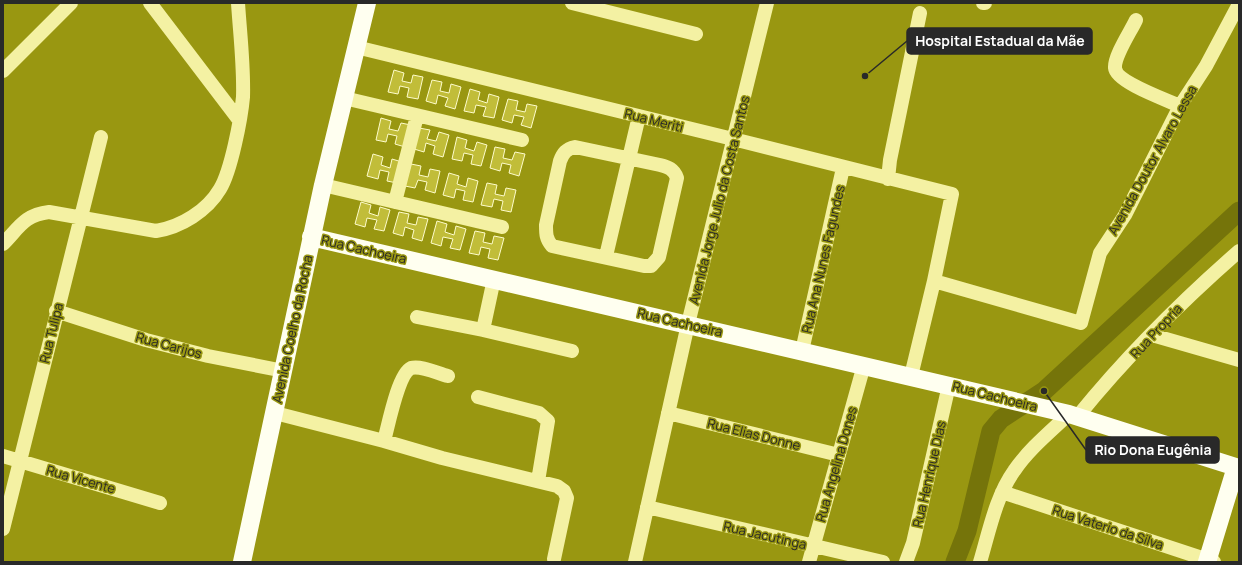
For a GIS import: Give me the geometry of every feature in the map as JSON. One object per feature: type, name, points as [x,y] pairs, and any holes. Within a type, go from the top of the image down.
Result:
[{"type":"main road","name":"Avenida Coelho da Rocha","points":[[242,562],[323,185],[367,3]]},
{"type":"main road","name":"Rua Cachoeira","points":[[312,237],[1074,415],[1238,463]]},
{"type":"main road","points":[[1210,561],[1238,463]]},
{"type":"street","points":[[3,71],[71,3]]},
{"type":"street","points":[[150,3],[239,120]]},
{"type":"street","points":[[3,244],[21,224],[37,214],[49,212],[80,219],[156,231],[169,229],[181,224],[196,214],[220,189],[233,150],[239,120],[243,98],[242,54],[238,3]]},
{"type":"street","points":[[572,3],[696,34]]},
{"type":"street","name":"Avenida Jorge Julio da Costa Santos","points":[[635,562],[688,324],[767,3]]},
{"type":"street","name":"Avenida Doutor Alvaro Lessa","points":[[934,281],[1080,323],[1100,253],[1125,215],[1180,106],[1206,66],[1239,4]]},
{"type":"street","points":[[888,179],[890,160],[920,13]]},
{"type":"street","points":[[1136,20],[1114,66],[1116,72],[1124,81],[1180,106]]},
{"type":"street","name":"Rua Meriti","points":[[356,47],[952,194],[934,281]]},
{"type":"street","points":[[344,98],[522,140]]},
{"type":"street","points":[[395,202],[417,116]]},
{"type":"street","points":[[606,256],[639,116]]},
{"type":"street","name":"Rua Tulipa","points":[[3,529],[56,311],[101,137]]},
{"type":"street","points":[[575,147],[628,160],[668,167],[675,173],[677,178],[671,210],[659,257],[650,266],[644,266],[606,256],[552,246],[548,241],[546,234],[546,225],[560,161],[563,153],[575,147]]},
{"type":"street","name":"Rua Ana Nunes Fagundes","points":[[802,351],[843,168]]},
{"type":"street","points":[[323,185],[502,227]]},
{"type":"street","name":"Rua Propria","points":[[980,562],[1002,492],[1013,472],[1027,455],[1094,396],[1192,292],[1239,251]]},
{"type":"street","points":[[483,330],[494,279]]},
{"type":"street","points":[[911,376],[934,281]]},
{"type":"street","name":"Rua Carijos","points":[[56,311],[146,340],[208,356],[284,371]]},
{"type":"street","points":[[417,317],[483,330],[572,351]]},
{"type":"street","points":[[1152,335],[1239,360]]},
{"type":"street","name":"Rua Angelina Dones","points":[[809,562],[864,365]]},
{"type":"street","points":[[384,441],[399,387],[405,373],[411,368],[418,368],[448,376]]},
{"type":"street","name":"Rua Henrique Dias","points":[[906,562],[913,543],[949,385]]},
{"type":"street","points":[[478,397],[539,413],[548,421],[538,481]]},
{"type":"street","points":[[275,413],[384,441],[442,458],[557,486],[564,491],[567,498],[565,516],[554,559]]},
{"type":"street","name":"Rua Elias Donne","points":[[668,413],[839,455]]},
{"type":"street","name":"Rua Vicente","points":[[3,456],[160,502]]},
{"type":"street","name":"Rua Vaterio da Silva","points":[[1002,492],[1210,561]]},
{"type":"street","name":"Rua Jacutinga","points":[[647,508],[883,562]]},
{"type":"building","points":[[394,70],[404,73],[402,81],[411,83],[413,75],[423,77],[418,99],[407,97],[409,88],[400,86],[398,94],[388,92]]},
{"type":"building","points":[[432,80],[442,82],[440,91],[449,93],[451,84],[461,87],[455,109],[445,106],[448,98],[438,95],[436,104],[426,101]]},
{"type":"building","points":[[470,89],[480,92],[478,100],[487,103],[489,94],[499,97],[494,118],[483,116],[486,107],[476,105],[474,113],[464,111]]},
{"type":"building","points":[[508,99],[518,101],[516,110],[525,112],[527,104],[537,106],[531,128],[521,125],[524,117],[514,115],[512,123],[502,120]]},
{"type":"building","points":[[381,118],[391,121],[389,129],[398,131],[401,123],[411,125],[405,147],[395,144],[397,136],[388,134],[386,142],[376,140]]},
{"type":"building","points":[[419,128],[430,130],[427,139],[436,141],[439,132],[449,135],[443,157],[433,154],[435,146],[426,143],[424,152],[414,149]]},
{"type":"building","points":[[457,137],[467,140],[465,148],[474,151],[477,142],[487,145],[481,166],[471,164],[473,155],[464,153],[462,161],[452,159]]},
{"type":"building","points":[[495,147],[505,149],[503,158],[512,160],[515,152],[525,154],[519,176],[509,173],[511,165],[502,163],[500,171],[490,168]]},
{"type":"building","points":[[373,154],[383,157],[381,165],[390,168],[392,159],[402,162],[397,183],[387,181],[389,172],[380,170],[378,179],[367,176]]},
{"type":"building","points":[[411,164],[421,166],[419,175],[428,177],[430,169],[440,171],[435,193],[425,190],[427,182],[418,180],[415,188],[405,186]]},
{"type":"building","points":[[449,173],[459,176],[457,184],[466,187],[468,178],[478,181],[473,202],[463,200],[465,191],[456,189],[454,198],[443,195]]},
{"type":"building","points":[[487,183],[497,185],[495,194],[504,196],[506,188],[516,190],[511,212],[501,210],[503,201],[494,199],[492,207],[481,205]]},
{"type":"building","points":[[361,202],[371,205],[369,213],[378,216],[380,207],[390,210],[384,231],[374,229],[377,220],[367,218],[365,227],[355,224]]},
{"type":"building","points":[[399,212],[409,214],[407,223],[416,225],[418,217],[428,219],[422,241],[412,238],[414,230],[405,227],[403,236],[393,233]]},
{"type":"building","points":[[437,221],[447,224],[445,232],[454,235],[456,226],[466,229],[460,250],[450,248],[453,239],[443,237],[441,246],[431,243]]},
{"type":"building","points":[[475,231],[485,233],[483,242],[492,244],[494,236],[504,238],[498,260],[488,258],[490,249],[481,247],[479,255],[469,253]]},
{"type":"waterway","points":[[955,562],[967,531],[991,431],[1001,419],[1044,391],[1239,211]]},
{"type":"place","name":"Hospital Estadual da Mãe","points":[[865,76]]},
{"type":"place","name":"Rio Dona Eugênia","points":[[1044,391]]}]
